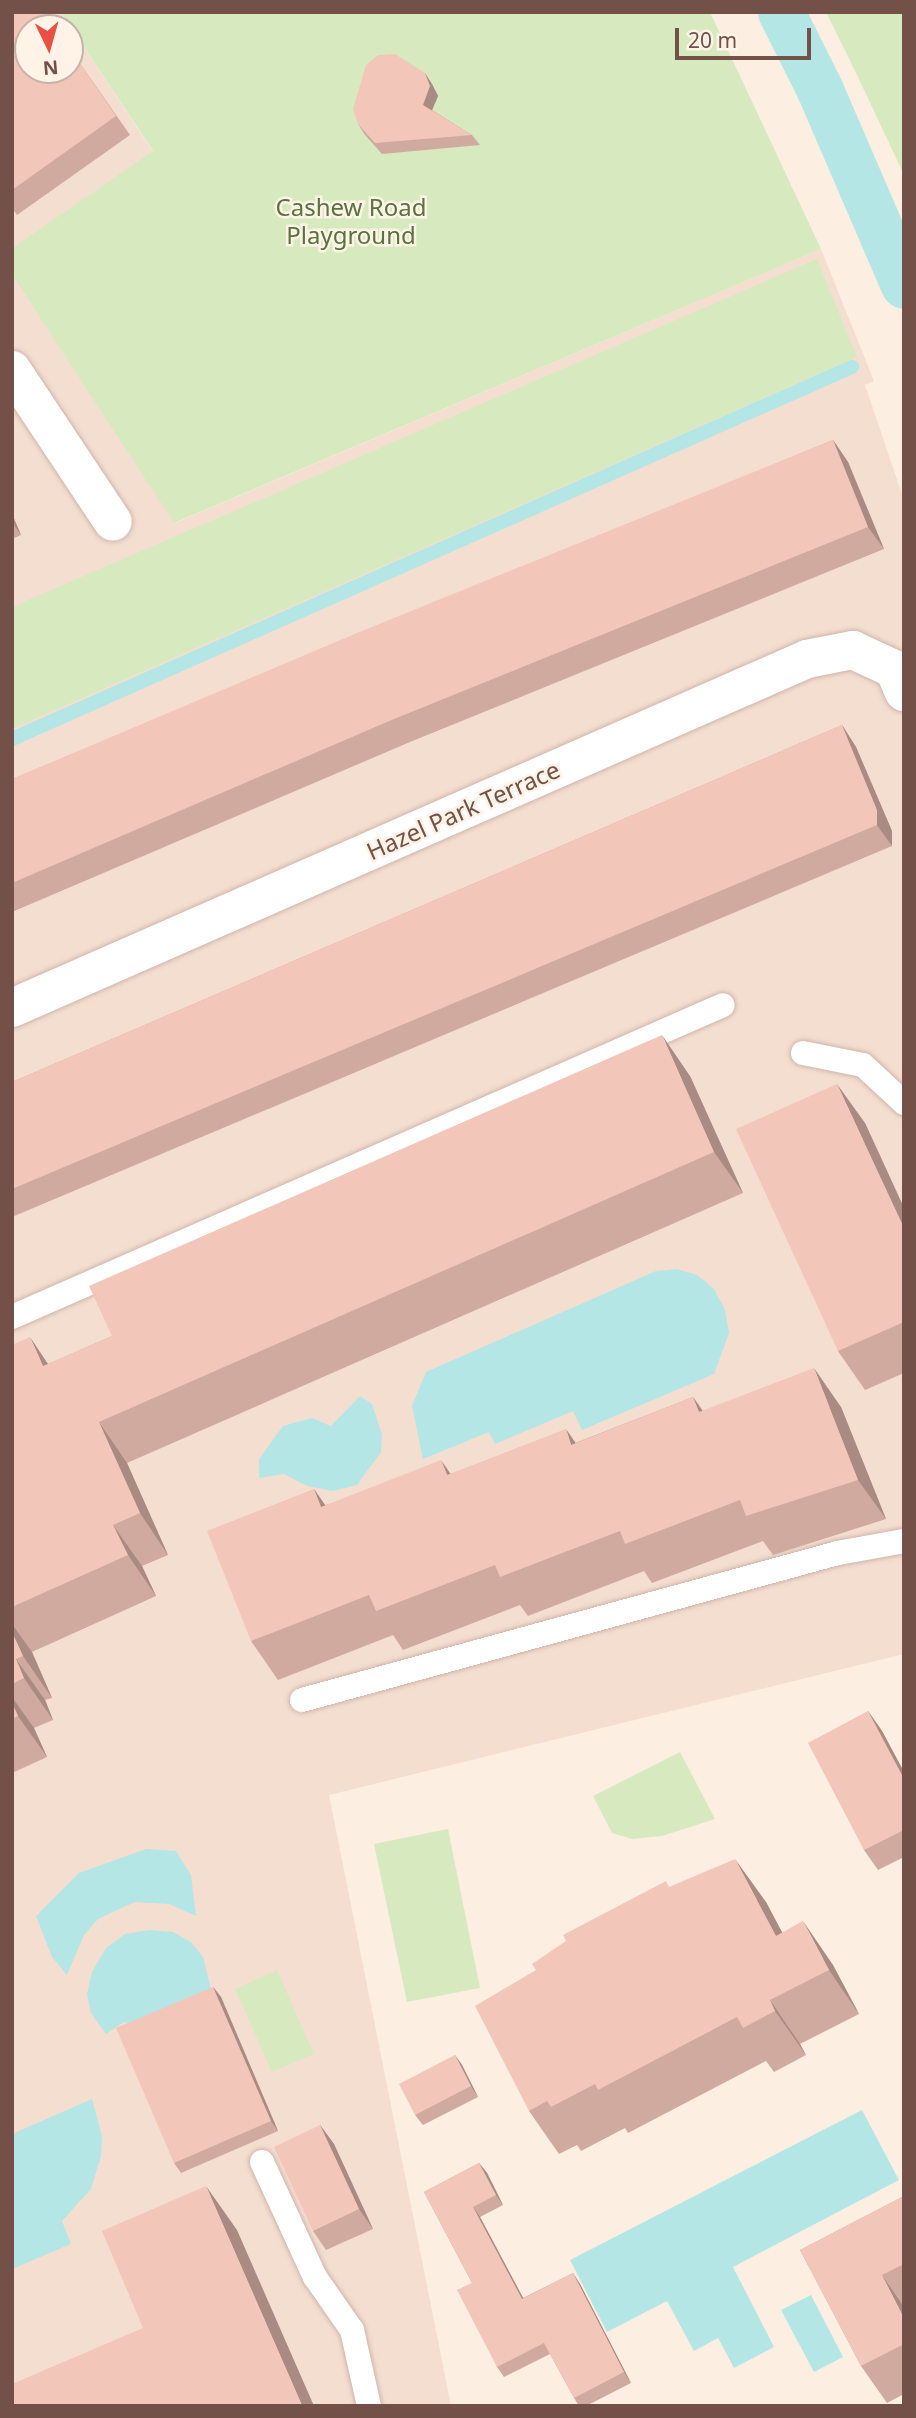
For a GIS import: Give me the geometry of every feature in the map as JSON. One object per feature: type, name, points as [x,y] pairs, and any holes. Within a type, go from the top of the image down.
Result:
[{"type":"street","points":[[12,370],[113,522]]},
{"type":"street","name":"Hazel Park Terrace","points":[[12,1008],[807,659],[853,650],[894,669],[904,692]]},
{"type":"lane","points":[[12,1317],[723,1005]]},
{"type":"lane","points":[[803,1053],[863,1065],[904,1103]]},
{"type":"lane","points":[[302,1700],[838,1553],[904,1541]]},
{"type":"lane","points":[[262,2162],[315,2277],[352,2330],[369,2406]]},
{"type":"shaded area","points":[[12,12],[62,14],[14,14],[14,84],[84,84],[84,47],[153,152],[12,248]]},
{"type":"shaded area","points":[[821,249],[874,381],[865,385],[904,500],[904,1654],[329,1795],[451,2406],[12,2406],[12,275],[175,523]]},
{"type":"green space","name":"Cashew Road Playground","points":[[61,12],[710,12],[821,249],[174,523],[12,275],[12,248],[153,151],[84,47],[84,14]]},
{"type":"green space","points":[[826,12],[904,12],[904,175],[858,77]]},
{"type":"green space","points":[[817,259],[857,357],[12,729],[12,607]]},
{"type":"green space","points":[[680,1752],[715,1819],[662,1836],[632,1839],[612,1833],[593,1796]]},
{"type":"green space","points":[[448,1829],[480,1988],[407,2002],[374,1844]]},
{"type":"green space","points":[[277,1970],[314,2054],[272,2072],[235,1989]]},
{"type":"water","points":[[677,1269],[697,1275],[714,1289],[725,1310],[729,1333],[714,1374],[582,1430],[573,1411],[495,1444],[489,1432],[423,1459],[412,1406],[426,1372],[656,1271]]},
{"type":"water","points":[[360,1396],[372,1404],[382,1435],[381,1452],[357,1485],[333,1491],[307,1486],[284,1474],[259,1478],[259,1459],[283,1426],[312,1418],[331,1426]]},
{"type":"water","points":[[146,1849],[176,1851],[191,1875],[196,1916],[169,1904],[135,1902],[117,1910],[98,1919],[84,1935],[67,1975],[52,1957],[36,1916],[79,1873]]},
{"type":"water","points":[[149,1930],[173,1932],[191,1942],[203,1957],[211,1989],[146,2027],[124,2022],[106,2034],[91,2013],[87,1994],[92,1972],[106,1948],[125,1934]]},
{"type":"water","points":[[92,2099],[102,2136],[101,2156],[91,2189],[62,2221],[71,2244],[12,2269],[12,2134]]},
{"type":"water","points":[[862,2110],[899,2180],[733,2267],[774,2347],[734,2368],[718,2338],[694,2351],[667,2301],[607,2332],[570,2260]]},
{"type":"water","points":[[811,2295],[843,2357],[814,2372],[781,2310]]},
{"type":"building","points":[[12,12],[45,12],[46,14],[14,14],[14,84],[84,84],[84,69],[116,116],[12,190]]},
{"type":"building","points":[[395,54],[425,73],[430,86],[423,105],[472,135],[375,143],[358,124],[353,109],[366,65],[378,55]]},
{"type":"building","points":[[833,440],[868,527],[394,719],[12,883],[12,779],[357,633]]},
{"type":"building","points":[[842,725],[877,810],[877,825],[12,1189],[12,1082]]},
{"type":"building","points":[[662,1035],[714,1152],[99,1422],[140,1513],[113,1525],[128,1555],[12,1607],[12,1345],[30,1337],[43,1366],[112,1336],[89,1286]]},
{"type":"building","points":[[837,1084],[904,1228],[904,1322],[838,1351],[736,1129]]},
{"type":"building","points":[[814,1368],[858,1480],[746,1516],[740,1500],[625,1544],[620,1531],[500,1577],[495,1565],[376,1611],[369,1595],[251,1641],[207,1531],[314,1489],[321,1507],[441,1460],[447,1475],[566,1429],[571,1445],[693,1397],[699,1412]]},
{"type":"building","points":[[12,1632],[23,1656],[16,1659],[24,1678],[12,1684]]},
{"type":"building","points":[[12,1703],[18,1716],[12,1719]]},
{"type":"building","points":[[868,1711],[904,1779],[904,1830],[864,1850],[808,1743]]},
{"type":"building","points":[[735,1859],[776,1936],[803,1921],[829,1970],[770,2000],[775,2011],[743,2028],[737,2017],[598,2090],[595,2084],[551,2107],[547,2101],[529,2111],[475,2006],[536,1970],[532,1964],[566,1941],[563,1935],[666,1881],[669,1887]]},
{"type":"building","points":[[213,1987],[271,2121],[174,2163],[116,2028]]},
{"type":"building","points":[[455,2055],[471,2086],[415,2115],[399,2084]]},
{"type":"building","points":[[320,2125],[359,2209],[313,2231],[274,2147]]},
{"type":"building","points":[[479,2163],[496,2195],[473,2207],[522,2299],[573,2273],[624,2372],[574,2398],[544,2343],[497,2367],[457,2290],[472,2283],[424,2192]]},
{"type":"building","points":[[206,2186],[302,2405],[12,2406],[12,2384],[143,2328],[102,2231]]},
{"type":"building","points":[[904,2196],[904,2264],[882,2275],[904,2318],[904,2344],[861,2366],[800,2250]]},
{"type":"waterway","points":[[781,12],[820,90],[904,285]]},
{"type":"waterway","points":[[12,739],[852,367]]}]
